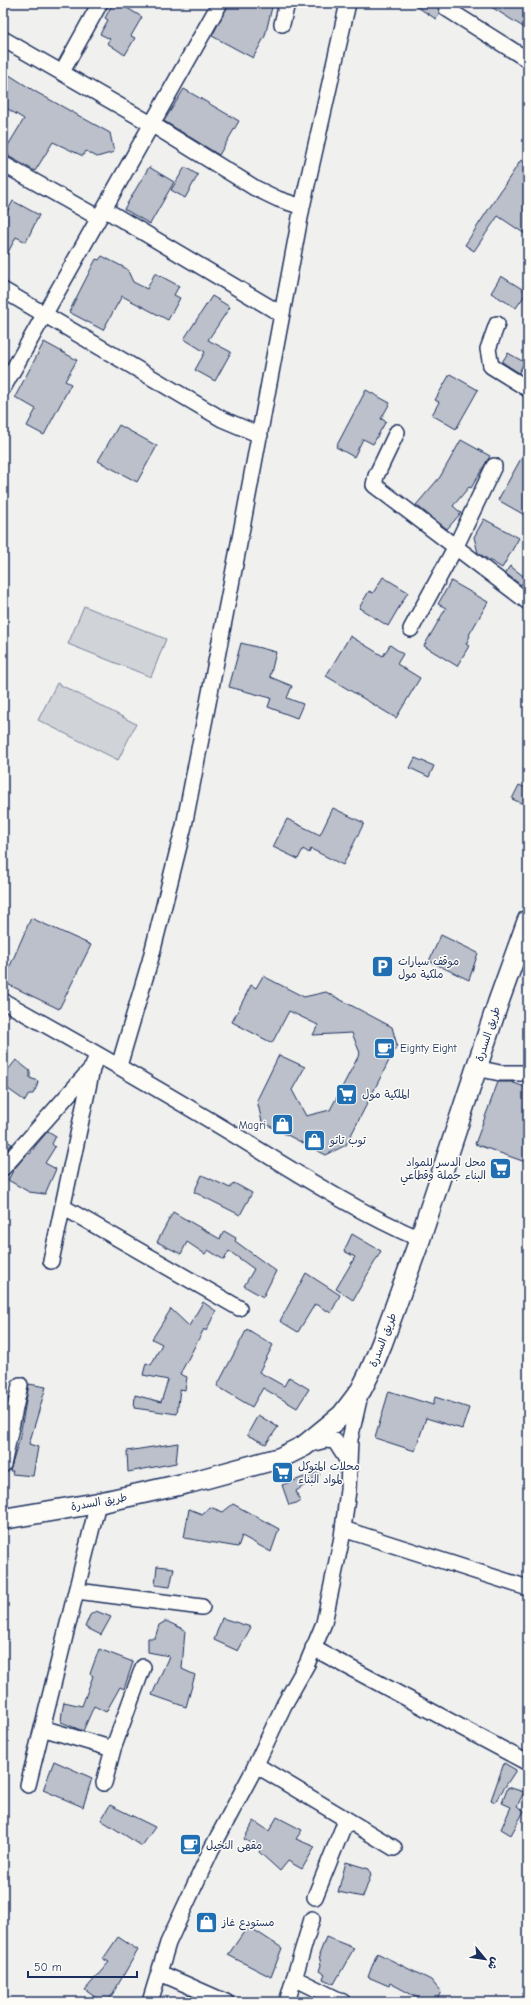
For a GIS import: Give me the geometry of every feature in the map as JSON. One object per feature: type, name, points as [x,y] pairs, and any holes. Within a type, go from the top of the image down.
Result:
[{"type":"main road","name":"طريق السدرة","points":[[3,1518],[98,1503],[192,1482],[280,1458],[304,1446],[342,1415],[361,1390],[382,1343],[420,1239],[476,1068],[528,920]]},
{"type":"street","points":[[62,72],[100,3]]},
{"type":"street","points":[[3,388],[153,125],[220,3]]},
{"type":"street","points":[[282,24],[287,3]]},
{"type":"street","points":[[119,1066],[150,961],[184,826],[260,435],[281,314],[302,207],[348,3]]},
{"type":"street","points":[[447,9],[528,60]]},
{"type":"street","points":[[4,42],[62,72],[153,125],[255,188],[278,199],[302,207]]},
{"type":"street","points":[[3,164],[102,214],[281,314]]},
{"type":"street","points":[[3,290],[222,419],[260,435]]},
{"type":"street","points":[[497,324],[488,349],[491,366],[528,389]]},
{"type":"street","points":[[397,432],[376,476],[374,485],[528,602]]},
{"type":"street","points":[[411,629],[456,546],[494,466]]},
{"type":"street","points":[[3,1001],[119,1066],[318,1185],[395,1228],[420,1239]]},
{"type":"street","points":[[51,1261],[92,1069],[97,1054]]},
{"type":"street","points":[[476,1068],[500,1073],[528,1073]]},
{"type":"street","points":[[3,1168],[92,1069]]},
{"type":"street","points":[[63,1207],[239,1308]]},
{"type":"street","points":[[3,1464],[20,1385]]},
{"type":"street","points":[[150,2002],[168,1943],[211,1850],[256,1765],[314,1648],[324,1623],[334,1581],[343,1529],[350,1439],[361,1390]]},
{"type":"street","points":[[304,1446],[325,1440],[335,1441],[349,1463]]},
{"type":"street","points":[[28,1785],[98,1503]]},
{"type":"street","points":[[343,1529],[528,1588]]},
{"type":"street","points":[[77,1591],[202,1607]]},
{"type":"street","points":[[314,1648],[528,1763]]},
{"type":"street","points":[[104,1783],[113,1749],[143,1667]]},
{"type":"street","points":[[42,1728],[113,1749]]},
{"type":"street","points":[[256,1765],[394,1848]]},
{"type":"street","points":[[315,1897],[346,1820]]},
{"type":"street","points":[[287,2002],[312,1918]]},
{"type":"street","points":[[160,1973],[226,2002]]},
{"type":"street","points":[[294,1978],[343,2002]]},
{"type":"shaded area","points":[[84,606],[166,639],[151,677],[68,644]]},
{"type":"shaded area","points":[[57,683],[136,724],[118,760],[38,720]]},
{"type":"building","points":[[113,3],[119,3],[142,17],[131,36],[135,38],[125,55],[107,43],[110,39],[100,34],[108,20],[105,18]]},
{"type":"building","points":[[229,3],[273,3],[265,36],[253,58],[212,36]]},
{"type":"building","points":[[411,3],[441,3],[438,8],[440,14],[436,19]]},
{"type":"building","points":[[485,3],[528,3],[528,30]]},
{"type":"building","points":[[3,71],[36,92],[110,133],[114,152],[97,157],[86,151],[83,156],[53,142],[35,171],[8,156],[9,155],[4,152],[24,119],[3,106]]},
{"type":"building","points":[[184,89],[239,121],[219,155],[164,121]]},
{"type":"building","points":[[521,160],[528,165],[528,236],[498,216],[474,251],[465,245]]},
{"type":"building","points":[[149,167],[174,182],[150,224],[124,209]]},
{"type":"building","points":[[185,167],[198,175],[185,198],[171,190]]},
{"type":"building","points":[[13,201],[39,215],[26,242],[16,237],[3,262],[3,219]]},
{"type":"building","points":[[102,256],[127,269],[133,282],[147,289],[155,273],[179,286],[174,295],[180,298],[168,320],[122,296],[103,330],[69,312],[96,259],[99,260]]},
{"type":"building","points":[[501,276],[527,292],[516,308],[491,293]]},
{"type":"building","points":[[212,296],[230,307],[208,340],[231,352],[215,381],[195,370],[205,352],[184,339]]},
{"type":"building","points":[[44,342],[77,360],[65,381],[71,384],[44,435],[27,426],[36,409],[15,397]]},
{"type":"building","points":[[508,353],[524,362],[519,373],[502,362]]},
{"type":"building","points":[[450,374],[478,390],[456,429],[432,415],[439,402],[435,400]]},
{"type":"building","points":[[366,390],[390,403],[381,419],[386,421],[373,444],[363,439],[354,457],[336,447]]},
{"type":"building","points":[[119,425],[157,446],[137,482],[98,461]]},
{"type":"building","points":[[461,440],[490,456],[471,488],[469,487],[453,506],[461,513],[447,529],[416,505],[440,477]]},
{"type":"building","points":[[528,446],[528,517],[498,500]]},
{"type":"building","points":[[484,519],[519,538],[502,568],[478,553],[474,537]]},
{"type":"building","points":[[510,566],[526,578],[521,585],[505,573]]},
{"type":"building","points":[[383,577],[408,592],[388,626],[359,608],[369,591],[373,593]]},
{"type":"building","points":[[451,581],[488,602],[469,635],[470,636],[466,644],[469,646],[457,666],[424,646],[446,608],[438,604]]},
{"type":"building","points":[[350,636],[383,656],[390,645],[403,654],[397,664],[420,678],[396,718],[326,676]]},
{"type":"building","points":[[241,643],[276,652],[270,677],[292,686],[287,698],[303,704],[297,718],[268,707],[271,698],[229,687]]},
{"type":"building","points":[[415,758],[434,766],[429,777],[410,768]]},
{"type":"building","points":[[519,785],[528,789],[528,806],[512,799]]},
{"type":"building","points":[[333,808],[364,823],[343,865],[311,849],[309,853],[303,849],[298,859],[273,847],[287,819],[320,835]]},
{"type":"building","points":[[31,918],[91,945],[59,1009],[3,982]]},
{"type":"building","points":[[441,935],[478,953],[469,980],[429,961]]},
{"type":"building","points":[[263,976],[304,997],[326,992],[392,1027],[397,1045],[346,1145],[326,1155],[262,1122],[257,1100],[279,1055],[305,1067],[292,1090],[306,1116],[330,1110],[360,1053],[352,1033],[313,1035],[318,1025],[289,1011],[272,1043],[232,1022],[251,985],[256,988]]},
{"type":"building","points":[[16,1060],[30,1071],[30,1078],[38,1081],[33,1094],[29,1094],[25,1101],[8,1089],[3,1081],[3,1076]]},
{"type":"building","points":[[498,1082],[511,1082],[528,1088],[528,1163],[475,1144]]},
{"type":"building","points":[[48,1131],[56,1136],[52,1144],[55,1147],[45,1163],[56,1169],[45,1194],[29,1192],[8,1180],[14,1169],[28,1153],[30,1154]]},
{"type":"building","points":[[3,1139],[12,1144],[6,1151],[3,1148]]},
{"type":"building","points":[[202,1175],[230,1188],[234,1183],[252,1193],[240,1215],[194,1192]]},
{"type":"building","points":[[173,1212],[220,1239],[224,1231],[236,1238],[235,1241],[276,1271],[263,1297],[244,1286],[254,1269],[229,1251],[224,1260],[208,1250],[205,1254],[187,1242],[181,1254],[157,1242]]},
{"type":"building","points":[[352,1234],[381,1251],[353,1300],[336,1289],[355,1257],[344,1251]]},
{"type":"building","points":[[306,1273],[340,1295],[331,1313],[315,1304],[298,1332],[280,1321]]},
{"type":"building","points":[[203,1302],[216,1311],[206,1331],[204,1329],[180,1374],[187,1377],[185,1390],[180,1389],[177,1414],[134,1408],[135,1395],[161,1402],[168,1380],[143,1375],[146,1363],[151,1365],[162,1344],[152,1339],[171,1309],[189,1326]]},
{"type":"building","points":[[247,1329],[273,1345],[259,1372],[284,1386],[289,1377],[309,1389],[297,1408],[263,1388],[252,1407],[217,1386]]},
{"type":"building","points":[[29,1384],[46,1387],[29,1444],[38,1447],[33,1476],[12,1474],[13,1471],[10,1471],[19,1441]]},
{"type":"building","points":[[389,1391],[433,1405],[435,1397],[469,1408],[462,1429],[426,1418],[415,1451],[375,1438]]},
{"type":"building","points":[[258,1415],[278,1427],[266,1444],[247,1435]]},
{"type":"building","points":[[178,1443],[176,1463],[128,1472],[127,1451]]},
{"type":"building","points":[[318,1472],[320,1475],[296,1491],[300,1502],[289,1505],[282,1485]]},
{"type":"building","points":[[233,1504],[279,1529],[271,1552],[242,1536],[238,1547],[184,1538],[189,1509],[202,1514],[210,1507],[223,1512]]},
{"type":"building","points":[[157,1566],[174,1568],[170,1587],[155,1585]]},
{"type":"building","points":[[96,1611],[111,1617],[101,1635],[85,1627],[90,1615]]},
{"type":"building","points":[[222,1618],[251,1627],[238,1651],[214,1640]]},
{"type":"building","points":[[166,1621],[185,1630],[182,1669],[195,1675],[186,1707],[152,1695],[169,1656],[148,1652],[148,1638],[155,1638],[159,1625]]},
{"type":"building","points":[[99,1649],[133,1662],[124,1689],[120,1687],[106,1712],[94,1706],[83,1731],[61,1722],[62,1712],[64,1702],[82,1706],[93,1676],[90,1674]]},
{"type":"building","points":[[54,1761],[92,1778],[83,1807],[43,1790]]},
{"type":"building","points":[[504,1763],[516,1770],[495,1802],[491,1800]]},
{"type":"building","points":[[508,1787],[524,1792],[517,1806],[524,1811],[511,1835],[501,1829],[511,1807],[502,1803]]},
{"type":"building","points":[[110,1805],[155,1827],[142,1846],[101,1820]]},
{"type":"building","points":[[277,1817],[302,1830],[296,1839],[315,1847],[302,1869],[288,1861],[280,1871],[259,1852],[260,1849],[244,1839],[254,1821],[269,1831]]},
{"type":"building","points":[[346,1862],[369,1869],[371,1875],[363,1897],[338,1892]]},
{"type":"building","points":[[248,1926],[282,1948],[271,1977],[228,1955]]},
{"type":"building","points":[[118,1937],[138,1950],[108,2002],[102,2002],[85,1990],[109,1962],[103,1959]]},
{"type":"building","points":[[326,1937],[354,1948],[334,1984],[323,1979],[325,1975],[319,1971],[321,1965],[319,1955]]},
{"type":"building","points":[[377,1953],[431,1980],[441,1992],[435,2002],[416,2002],[418,1998],[390,1983],[389,1986],[368,1977]]},
{"type":"place","name":"موقف سيارات ملكية مول","points":[[382,967]]},
{"type":"place","name":"Eighty Eight","points":[[384,1048]]},
{"type":"place","name":"الملكية مول","points":[[347,1094]]},
{"type":"place","name":"Magri","points":[[282,1125]]},
{"type":"place","name":"توب تاتو","points":[[314,1140]]},
{"type":"place","name":"محل الدسر للمواد البناء جملة وقطاعي","points":[[501,1168]]},
{"type":"place","name":"محلات المتوكل لمواد البناء","points":[[283,1472]]},
{"type":"place","name":"مقهى النخيل","points":[[191,1845]]},
{"type":"place","name":"مستودع غاز","points":[[206,1922]]}]
